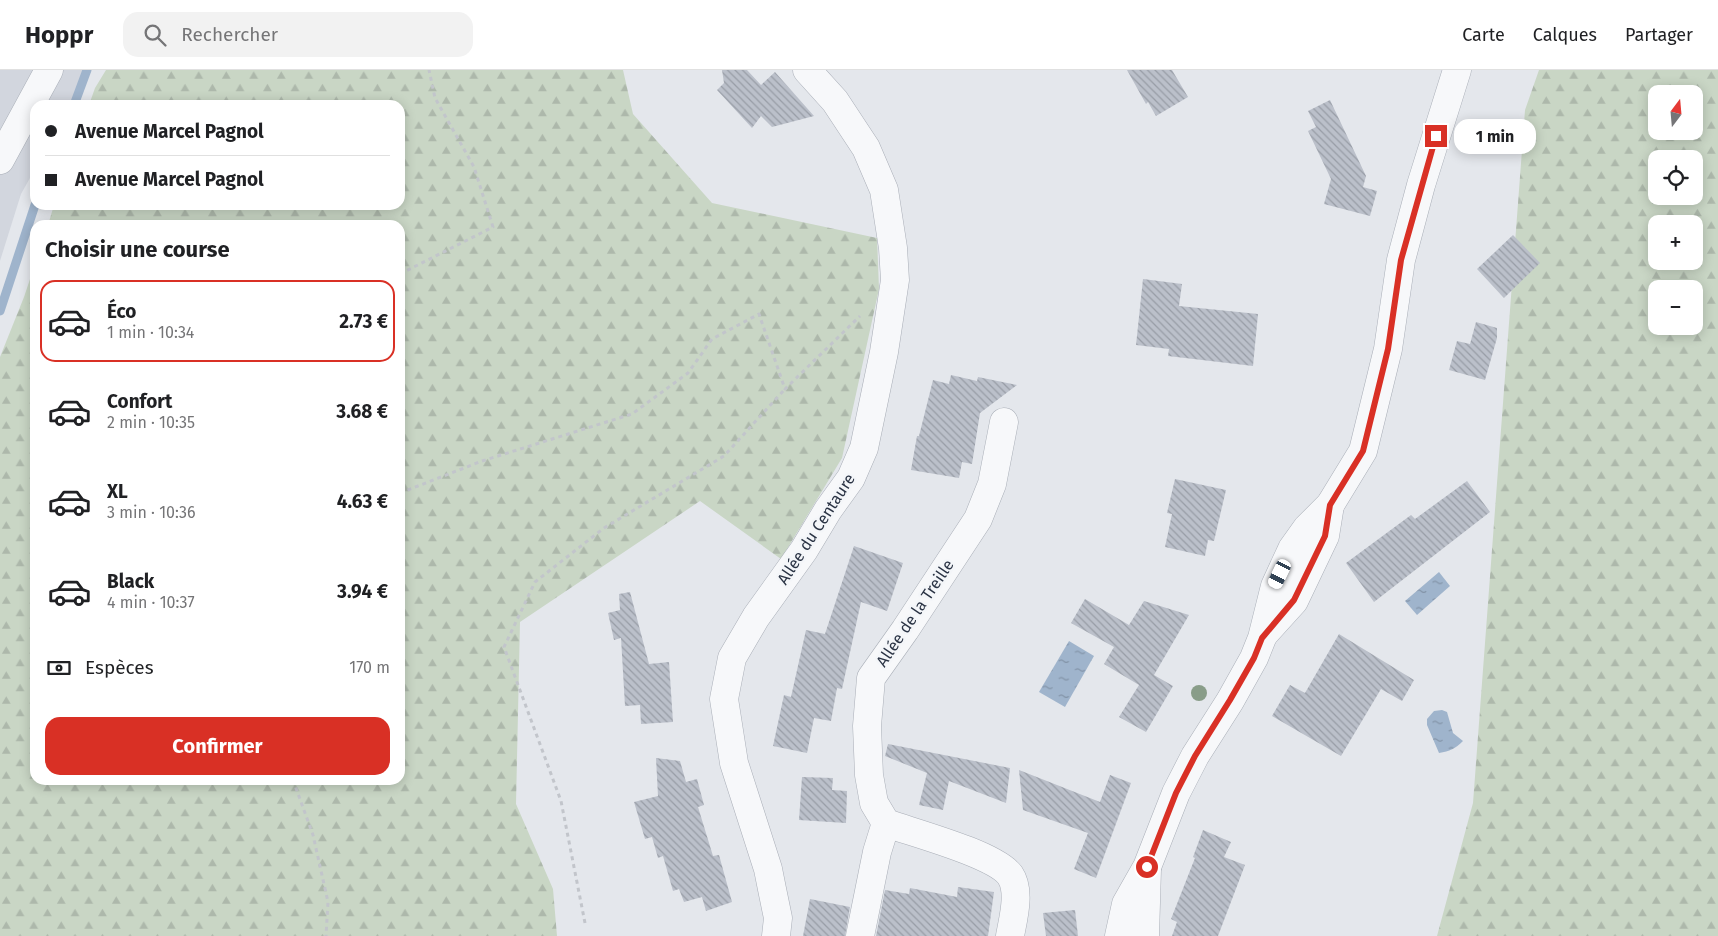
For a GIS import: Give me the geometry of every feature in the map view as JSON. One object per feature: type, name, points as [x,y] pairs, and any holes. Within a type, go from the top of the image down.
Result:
[{"type":"street","points":[[33,100],[49,70]]},
{"type":"street","name":"Allée du Centaure","points":[[776,936],[778,918],[768,869],[734,763],[724,698],[732,658],[756,617],[804,550],[828,510],[851,478],[864,448],[884,352],[896,280],[894,248],[884,190],[866,148],[835,101],[807,70]]},
{"type":"street","points":[[1119,936],[1126,904],[1147,867],[1176,793],[1195,756],[1254,658],[1262,638],[1274,586],[1292,549],[1307,528],[1330,505],[1363,451],[1388,349],[1401,260],[1421,185],[1457,70]]},
{"type":"street","points":[[0,160],[30,105]]},
{"type":"street","name":"Allée de la Treille","points":[[886,824],[874,803],[869,775],[867,726],[871,678],[978,519],[992,484],[1004,422]]},
{"type":"street","points":[[860,936],[877,852],[886,824],[956,847],[996,863],[1011,876],[1015,890],[1010,936]]},
{"type":"street","points":[[1145,936],[1147,867]]},
{"type":"path","points":[[405,271],[493,227],[474,168],[435,98],[428,70]]},
{"type":"path","points":[[405,491],[482,461],[632,414],[688,373],[712,339],[759,314],[784,389]]},
{"type":"path","points":[[585,923],[561,800],[504,647],[535,582],[604,528],[724,456],[784,389],[861,314]]},
{"type":"path","points":[[295,785],[313,835],[328,902],[326,936]]},
{"type":"shaded area","points":[[0,70],[87,70],[72,100],[30,100],[30,178],[21,194],[0,261]]},
{"type":"green space","points":[[106,70],[623,70],[633,114],[712,203],[877,238],[879,289],[842,458],[781,559],[700,501],[520,622],[516,804],[553,889],[557,936],[0,936],[0,357],[30,279],[30,785],[405,785],[405,220],[50,220],[52,210],[405,210],[405,100],[91,100],[95,88]]},
{"type":"green space","points":[[1539,70],[1718,70],[1718,936],[1437,936],[1473,803],[1525,110]]},
{"type":"water","points":[[1439,572],[1450,586],[1417,615],[1405,601]]},
{"type":"water","points":[[1069,641],[1094,656],[1065,707],[1039,692]]},
{"type":"water","points":[[1442,710],[1447,712],[1453,733],[1463,741],[1452,749],[1439,753],[1427,725],[1427,719],[1434,711]]},
{"type":"building","points":[[722,70],[747,70],[761,85],[775,72],[814,116],[772,127],[761,116],[752,128],[717,90],[724,83]]},
{"type":"building","points":[[1127,70],[1172,70],[1188,97],[1156,116],[1148,102],[1146,104]]},
{"type":"building","points":[[1330,100],[1366,176],[1363,187],[1377,191],[1370,216],[1324,204],[1331,179],[1308,131],[1316,127],[1308,111]]},
{"type":"building","points":[[1513,235],[1540,263],[1504,298],[1477,269]]},
{"type":"building","points":[[1143,279],[1182,284],[1179,306],[1258,314],[1253,366],[1168,356],[1169,349],[1136,345]]},
{"type":"building","points":[[1476,322],[1497,328],[1497,338],[1485,380],[1449,370],[1457,341],[1470,344]]},
{"type":"building","points":[[951,375],[977,381],[978,377],[1017,385],[980,413],[972,464],[962,462],[959,478],[911,470],[917,436],[919,436],[933,380],[949,384]]},
{"type":"building","points":[[1175,479],[1226,490],[1214,541],[1208,540],[1205,556],[1165,547],[1172,514],[1167,513]]},
{"type":"building","points":[[1467,481],[1490,512],[1374,602],[1346,563],[1411,515],[1415,519]]},
{"type":"building","points":[[854,546],[903,563],[887,611],[861,602],[842,689],[837,688],[831,721],[814,718],[807,753],[773,746],[784,695],[791,697],[806,630],[825,634]]},
{"type":"building","points":[[630,592],[649,664],[669,662],[673,722],[641,724],[640,705],[625,706],[621,638],[614,640],[608,613],[620,610],[619,594]]},
{"type":"building","points":[[1085,599],[1129,625],[1144,601],[1189,615],[1154,675],[1173,686],[1146,732],[1119,717],[1139,685],[1104,664],[1114,647],[1071,623]]},
{"type":"building","points":[[1339,634],[1414,680],[1402,701],[1381,689],[1341,756],[1272,716],[1290,685],[1305,693]]},
{"type":"building","points":[[888,744],[1010,768],[1006,803],[949,781],[943,810],[919,805],[927,773],[885,756]]},
{"type":"building","points":[[656,758],[680,761],[686,782],[697,779],[704,805],[698,807],[713,856],[719,855],[732,902],[706,911],[702,897],[684,902],[679,889],[673,891],[663,856],[658,858],[652,837],[645,839],[634,802],[658,796]]},
{"type":"building","points":[[1019,770],[1100,802],[1110,775],[1131,783],[1096,878],[1074,869],[1088,833],[1023,810]]},
{"type":"building","points":[[802,777],[833,778],[832,790],[847,791],[846,823],[799,820]]},
{"type":"building","points":[[1203,830],[1231,842],[1224,857],[1245,865],[1218,936],[1172,936],[1177,922],[1171,919],[1195,858],[1193,857]]},
{"type":"building","points":[[958,887],[994,892],[988,936],[876,936],[885,890],[909,894],[910,888],[957,897]]},
{"type":"building","points":[[810,899],[850,907],[845,936],[803,936]]},
{"type":"building","points":[[1075,910],[1078,936],[1046,936],[1043,913]]},
{"type":"waterway","points":[[76,100],[87,70]]},
{"type":"waterway","points":[[30,220],[33,210]]},
{"type":"waterway","points":[[0,311],[30,220]]},
{"type":"route","points":[[1147,867],[1176,793],[1195,756],[1254,658],[1262,638],[1294,600],[1325,536],[1330,505],[1363,451],[1388,349],[1401,260],[1436,136]]}]
